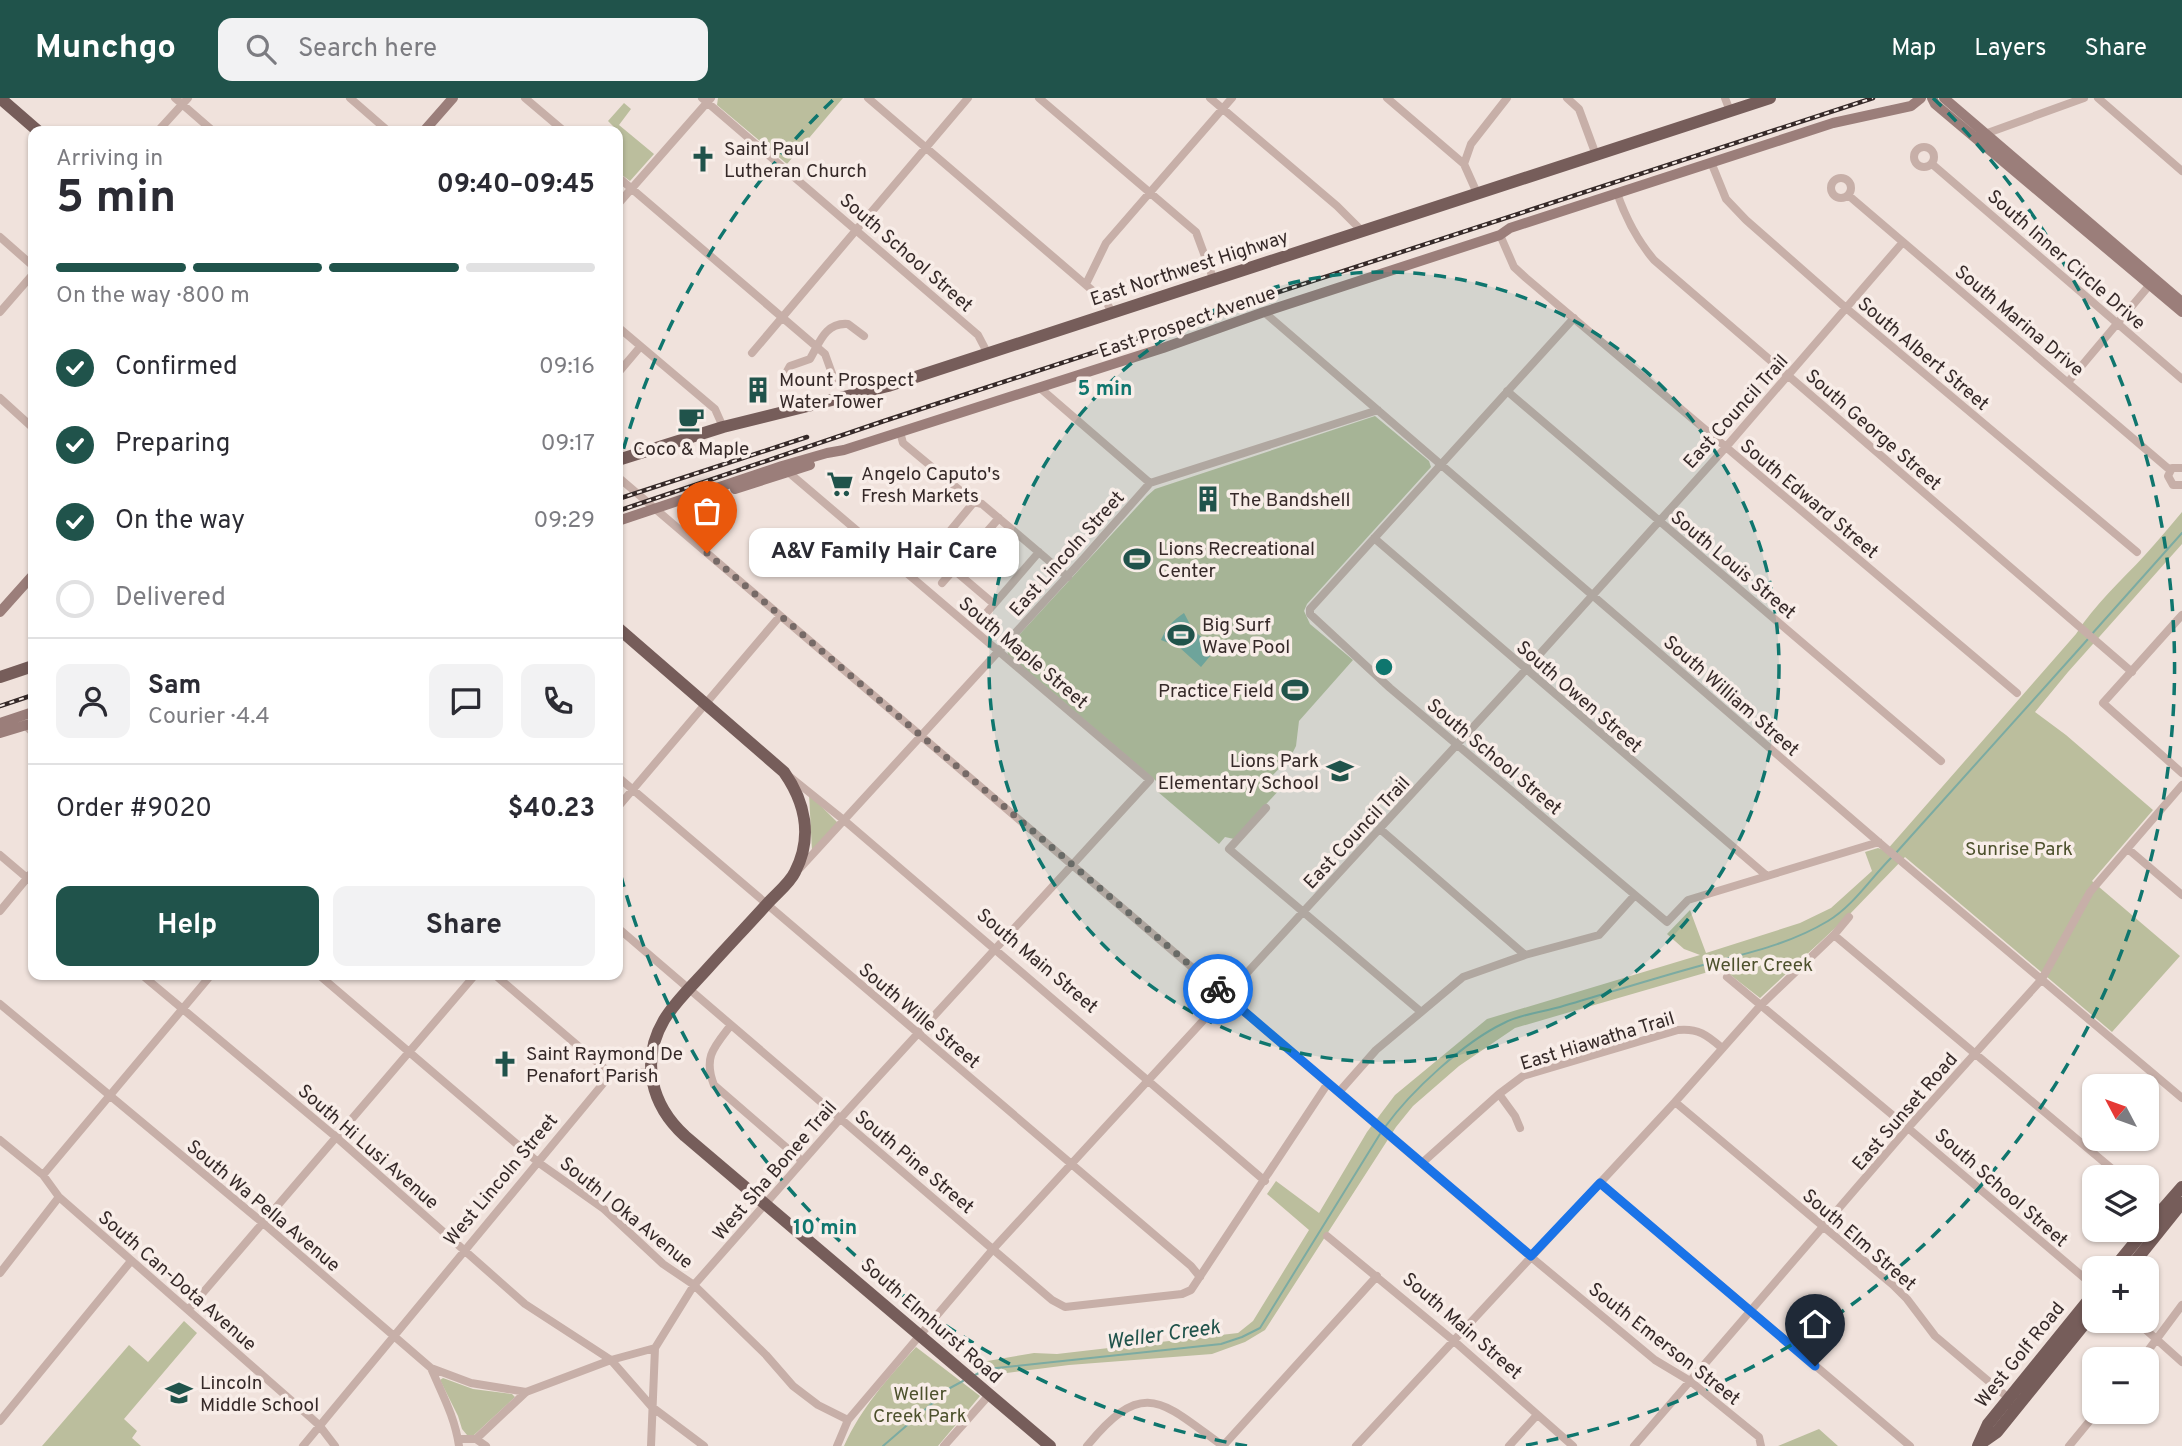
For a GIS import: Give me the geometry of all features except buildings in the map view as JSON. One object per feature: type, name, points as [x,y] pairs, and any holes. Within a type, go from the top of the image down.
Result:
[{"type":"main road","points":[[0,98],[32,126]]},
{"type":"main road","name":"East Northwest Highway","points":[[623,458],[723,427],[868,392],[1770,98]]},
{"type":"main road","name":"South Main Street","points":[[623,632],[784,772],[794,787],[806,818],[804,845],[795,873]]},
{"type":"main road","points":[[0,677],[28,668]]},
{"type":"main road","points":[[651,1072],[659,1030],[688,989],[795,873]]},
{"type":"main road","name":"South Elmhurst Road","points":[[651,1072],[662,1111],[676,1128],[1050,1446]]},
{"type":"main road","points":[[2159,1213],[2182,1187]]},
{"type":"main road","points":[[2139,1256],[2182,1203]]},
{"type":"main road","points":[[2124,1256],[2135,1242]]},
{"type":"main road","name":"West Golf Road","points":[[2013,1402],[2082,1308]]},
{"type":"main road","name":"West Golf Road","points":[[1979,1445],[1988,1423],[2013,1402],[2082,1325]]},
{"type":"street","points":[[350,98],[382,126]]},
{"type":"street","points":[[428,126],[453,98]]},
{"type":"street","points":[[525,98],[558,126]]},
{"type":"street","points":[[868,98],[1086,284],[1107,303],[1112,313]]},
{"type":"street","points":[[752,353],[968,98]]},
{"type":"street","points":[[1039,98],[1196,232],[1213,278]]},
{"type":"street","points":[[1210,98],[1337,206],[1361,230]]},
{"type":"street","points":[[1086,284],[1106,243],[1231,98]]},
{"type":"street","points":[[1387,98],[1464,164],[1477,193]]},
{"type":"street","points":[[1464,164],[1471,144],[1507,98]]},
{"type":"street","points":[[1567,98],[1579,109],[1595,155]]},
{"type":"street","points":[[1725,98],[1730,111]]},
{"type":"street","name":"East Prospect Avenue","points":[[623,520],[1163,348],[1500,235],[1510,228],[1618,197],[1833,123],[1911,106],[1921,98]]},
{"type":"street","points":[[1981,135],[2084,98]]},
{"type":"street","points":[[2098,98],[2182,170]]},
{"type":"street","points":[[623,198],[707,99]]},
{"type":"street","name":"South School Street","points":[[707,99],[978,335],[988,354]]},
{"type":"street","points":[[162,126],[182,100],[209,126]]},
{"type":"street","points":[[1911,106],[1937,100],[2153,282],[2182,312]]},
{"type":"street","name":"South Inner Circle Drive","points":[[1932,164],[2182,379]]},
{"type":"street","name":"South Albert Street","points":[[1712,166],[1720,188],[1734,208],[1846,308],[2137,552]]},
{"type":"street","points":[[623,181],[827,357],[834,379]]},
{"type":"street","name":"South Marina Drive","points":[[1848,195],[2170,470],[2168,479],[2171,484],[2182,485]]},
{"type":"street","name":"South George Street","points":[[1618,197],[1629,225],[1654,260],[2132,672]]},
{"type":"street","name":"South Edward Street","points":[[1500,235],[1514,267],[2017,693]]},
{"type":"street","points":[[0,237],[28,262]]},
{"type":"street","name":"East Council Trail","points":[[837,1446],[848,1420],[993,1248],[1525,670],[1726,447],[1903,242]]},
{"type":"street","points":[[0,312],[28,280]]},
{"type":"street","points":[[2153,282],[2182,302]]},
{"type":"street","points":[[2068,382],[2153,282]]},
{"type":"street","name":"South William Street","points":[[1264,312],[1889,851],[2182,1098]]},
{"type":"street","points":[[1374,538],[1574,318]]},
{"type":"street","points":[[785,375],[790,366],[810,359],[814,346],[826,332],[842,323],[853,326],[864,337]]},
{"type":"street","points":[[623,332],[715,409],[723,427]]},
{"type":"street","points":[[623,367],[640,347]]},
{"type":"street","points":[[1040,388],[1150,483]]},
{"type":"street","name":"South Louis Street","points":[[1507,391],[1941,761]]},
{"type":"street","points":[[0,398],[28,423]]},
{"type":"street","name":"East Lincoln Street","points":[[795,873],[1068,577],[1150,483],[1377,410]]},
{"type":"street","points":[[900,432],[903,443],[974,502],[982,504],[1068,577]]},
{"type":"street","points":[[2170,470],[2175,467],[2182,468]]},
{"type":"street","name":"South Maple Street","points":[[785,469],[1150,780]]},
{"type":"street","name":"South Emerson Street","points":[[623,481],[1531,1256],[1655,1360],[1690,1381],[1759,1437],[1761,1446]]},
{"type":"street","points":[[912,577],[974,502]]},
{"type":"street","name":"East Prospect Avenue","points":[[623,527],[657,511]]},
{"type":"street","points":[[942,583],[999,519]]},
{"type":"street","name":"South School Street","points":[[1374,538],[1310,608],[1310,614],[1390,688],[1667,922],[1688,900],[1767,876]]},
{"type":"street","name":"South Owen Street","points":[[1374,538],[1767,876]]},
{"type":"street","points":[[982,618],[1038,552]]},
{"type":"street","points":[[954,570],[994,604]]},
{"type":"street","points":[[0,612],[28,583]]},
{"type":"street","points":[[2182,615],[2103,703],[2182,773]]},
{"type":"street","points":[[623,801],[780,616]]},
{"type":"street","points":[[0,723],[27,725]]},
{"type":"street","points":[[0,733],[27,725]]},
{"type":"street","name":"South Main Street","points":[[784,772],[845,821],[1265,1181]]},
{"type":"street","name":"West Sha Bonee Trail","points":[[651,1446],[655,1348],[694,1285],[839,1119],[1150,780]]},
{"type":"street","name":"South Wille Street","points":[[623,782],[1191,1266],[1200,1278]]},
{"type":"street","name":"East Sunset Road","points":[[1634,1446],[1909,1128],[2042,979],[2090,892],[2182,785]]},
{"type":"street","points":[[1266,808],[1229,849],[1420,1011]]},
{"type":"street","points":[[1380,829],[1525,955]]},
{"type":"street","points":[[1767,876],[1879,842]]},
{"type":"street","points":[[2128,849],[2182,895]]},
{"type":"street","points":[[0,855],[28,875]]},
{"type":"street","points":[[0,911],[28,880]]},
{"type":"street","points":[[1339,1092],[1376,1050],[1463,977],[1525,955],[1599,935],[1635,895]]},
{"type":"street","points":[[1356,1446],[1675,1102],[1760,1005],[1834,935],[1849,917]]},
{"type":"street","name":"South Pine Street","points":[[623,932],[1052,1300],[1065,1307],[1182,1294],[1191,1290],[1200,1278]]},
{"type":"street","points":[[1834,935],[2108,1165]]},
{"type":"street","name":"South School Street","points":[[1727,977],[1909,1128],[2082,1279]]},
{"type":"street","name":"South Hi Lusi Avenue","points":[[148,980],[337,1137],[525,1304],[611,1360],[652,1407],[704,1446]]},
{"type":"street","points":[[43,1175],[207,980]]},
{"type":"street","name":"South I Oka Avenue","points":[[325,980],[539,1163],[604,1209],[663,1264],[694,1285],[766,1355],[793,1386],[818,1405],[848,1420]]},
{"type":"street","points":[[189,1309],[471,980]]},
{"type":"street","points":[[501,980],[611,1074],[651,1072]]},
{"type":"street","name":"South Wa Pella Avenue","points":[[0,1004],[263,1223],[431,1368],[471,1383],[526,1392]]},
{"type":"street","points":[[731,1026],[714,1046],[709,1058],[709,1072],[714,1085],[802,1161]]},
{"type":"street","name":"East Hiawatha Trail","points":[[1422,1163],[1523,1076],[1678,1030],[1703,1032],[1722,1048]]},
{"type":"street","name":"West Lincoln Street","points":[[303,1446],[611,1074]]},
{"type":"street","points":[[1200,1278],[1328,1083]]},
{"type":"street","points":[[1499,1094],[1520,1128]]},
{"type":"street","name":"South Elm Street","points":[[1675,1102],[1893,1285],[1935,1336],[2013,1402]]},
{"type":"street","name":"South Can-Dota Avenue","points":[[0,1140],[43,1175],[59,1197],[319,1425],[335,1446]]},
{"type":"street","points":[[1600,1183],[1910,1446]]},
{"type":"street","points":[[0,1272],[59,1197]]},
{"type":"street","name":"South Main Street","points":[[1327,1236],[1454,1341],[1573,1446]]},
{"type":"street","points":[[0,1421],[131,1261]]},
{"type":"street","points":[[1087,1446],[1118,1412],[1148,1402],[1165,1405],[1223,1446],[1377,1276]]},
{"type":"street","points":[[2151,1347],[2182,1306]]},
{"type":"street","points":[[2151,1333],[2182,1362]]},
{"type":"street","points":[[431,1368],[448,1404],[459,1443],[476,1439],[526,1392],[611,1360],[655,1348]]},
{"type":"street","points":[[944,1446],[986,1391]]},
{"type":"street","points":[[1509,1446],[1537,1415]]},
{"type":"street","points":[[2070,1446],[2087,1424]]},
{"type":"street","points":[[476,1439],[486,1446]]},
{"type":"green space","points":[[718,98],[843,98],[787,164],[717,105]]},
{"type":"green space","points":[[624,103],[631,109],[620,126],[613,126],[608,121]]},
{"type":"green space","points":[[623,128],[654,154],[630,181],[623,176]]},
{"type":"green space","points":[[1375,416],[1429,461],[1431,467],[1307,604],[1304,611],[1310,624],[1353,660],[1299,721],[1296,746],[1291,756],[1271,777],[1282,787],[1234,839],[1225,837],[1219,844],[1158,792],[1162,786],[1008,655],[1007,648],[1155,489]]},
{"type":"green space","name":"Sunrise Park","points":[[2182,512],[2182,544],[2035,712],[2066,735],[2153,810],[2092,881],[2180,956],[2112,1032],[1905,857],[1847,917],[1760,998],[1728,973],[1715,970],[1515,1028],[1459,1066],[1413,1106],[1396,1127],[1265,1330],[1245,1342],[1212,1354],[1069,1365],[984,1376],[970,1364],[1034,1353],[1057,1354],[1238,1333],[1253,1321],[1309,1230],[1267,1194],[1276,1181],[1319,1213],[1367,1132],[1395,1095],[1487,1019],[1700,955],[1684,949],[1667,934],[1690,910],[1706,953],[1800,923],[1831,908],[1872,871],[1865,852],[1878,848],[1886,851]]},
{"type":"green space","points":[[809,794],[838,823],[812,851]]},
{"type":"green space","points":[[184,1321],[197,1333],[124,1419],[137,1431],[132,1438],[141,1446],[42,1446],[129,1345],[148,1362]]},
{"type":"green space","name":"Weller Creek Park","points":[[916,1347],[980,1396],[938,1446],[844,1446],[867,1406]]},
{"type":"green space","points":[[443,1378],[473,1389],[512,1394],[515,1397],[474,1435],[467,1435],[440,1380]]},
{"type":"green space","points":[[1819,1429],[1838,1446],[1778,1446]]},
{"type":"water","name":"Big Surf Wave Pool","points":[[1184,613],[1193,630],[1216,649],[1201,667],[1179,647],[1161,640],[1170,625]]},
{"type":"waterway","name":"Weller Creek","points":[[2091,635],[2182,533]]},
{"type":"waterway","name":"Weller Creek","points":[[1895,854],[2088,639]]},
{"type":"waterway","name":"Weller Creek","points":[[1385,1127],[1409,1098],[1439,1069],[1488,1031],[1524,1015],[1751,952],[1798,936],[1837,915],[1891,858]]},
{"type":"waterway","name":"Weller Creek","points":[[975,1375],[987,1369],[1221,1344],[1260,1328],[1380,1134]]},
{"type":"waterway","name":"Weller Creek","points":[[883,1446],[950,1388],[963,1381]]},
{"type":"railway","points":[[623,509],[884,421],[1873,98]]},
{"type":"railway","points":[[623,497],[807,437]]},
{"type":"railway","points":[[0,706],[28,697]]},
{"type":"way so far","points":[[707,553],[1218,989]]},
{"type":"place","name":"Saint Paul Lutheran Church","points":[[703,159]]},
{"type":"place","name":"Mount Prospect Water Tower","points":[[758,390]]},
{"type":"place","name":"Coco & Maple","points":[[691,419]]},
{"type":"place","name":"Angelo Caputo's Fresh Markets","points":[[840,484]]},
{"type":"place","name":"The Bandshell","points":[[1208,499]]},
{"type":"place","name":"A&V Family Hair Care","points":[[707,553]]},
{"type":"place","name":"Lions Recreational Center","points":[[1137,559]]},
{"type":"place","name":"Big Surf Wave Pool","points":[[1181,635]]},
{"type":"place","name":"Practice Field","points":[[1295,690]]},
{"type":"place","name":"Lions Park Elementary School","points":[[1340,771]]},
{"type":"place","name":"Saint Raymond De Penafort Parish","points":[[505,1064]]},
{"type":"place","name":"Lincoln Middle School","points":[[179,1393]]},
{"type":"route","points":[[1218,989],[1531,1256],[1600,1183],[1815,1366]]}]
